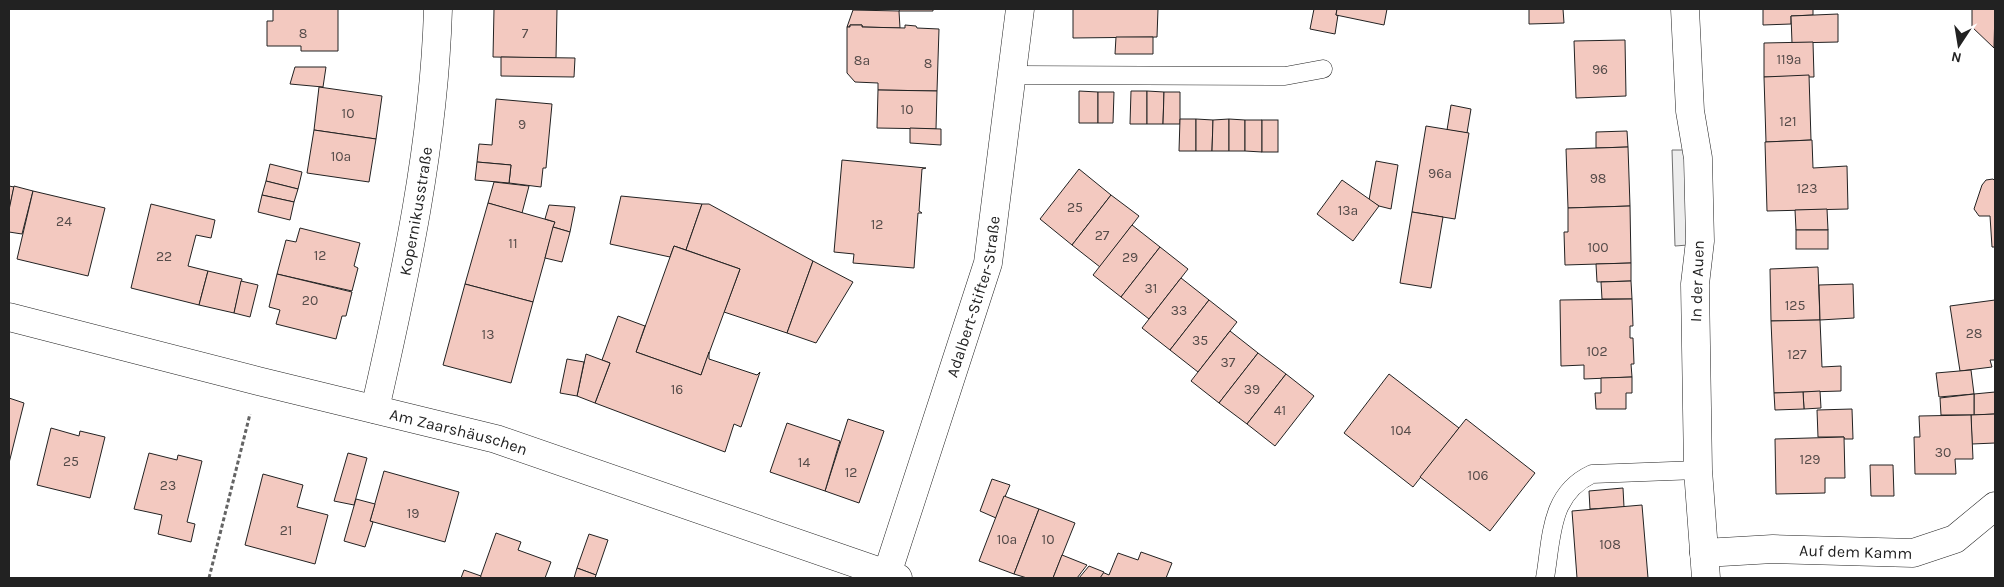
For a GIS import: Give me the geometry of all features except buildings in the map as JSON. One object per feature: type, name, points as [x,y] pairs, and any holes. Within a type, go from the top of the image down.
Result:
[{"type":"street","name":"Kopernikusstraße","points":[[375,409],[408,268],[427,148],[438,9]]},
{"type":"street","name":"Adalbert-Stifter-Straße","points":[[893,576],[988,263],[1010,75],[1020,9]]},
{"type":"street","name":"In der Auen","points":[[1685,9],[1690,111],[1698,158],[1700,242],[1695,284],[1698,470],[1705,566]]},
{"type":"street","name":"Am Zaarshäuschen","points":[[9,317],[258,381],[496,439],[893,576]]},
{"type":"street","name":"Auf dem Kamm","points":[[1705,566],[1773,549],[1913,553],[1956,539],[1995,507]]},
{"type":"lane","points":[[1010,75],[1284,76],[1323,69]]},
{"type":"lane","points":[[1545,578],[1556,509],[1568,491],[1579,480],[1592,474],[1698,470]]},
{"type":"path","points":[[209,578],[258,381]]},
{"type":"shaded area","points":[[1672,150],[1685,150],[1688,245],[1675,246]]}]
